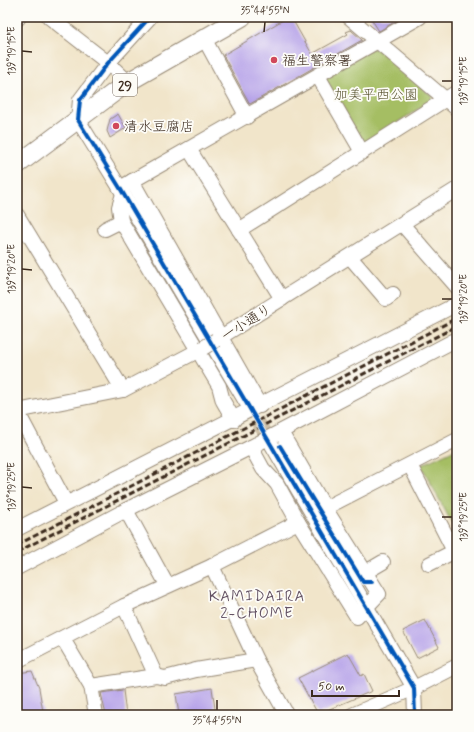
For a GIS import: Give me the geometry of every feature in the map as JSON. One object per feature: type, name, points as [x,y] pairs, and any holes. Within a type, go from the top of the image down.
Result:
[{"type":"main road","name":"29","points":[[18,163],[128,82],[242,17]]},
{"type":"street","points":[[49,17],[108,63],[128,82]]},
{"type":"street","points":[[150,17],[108,63],[80,100],[78,120],[126,192],[260,406]]},
{"type":"street","points":[[349,17],[378,42],[451,95],[457,109]]},
{"type":"street","points":[[234,420],[223,401],[219,386],[200,350],[121,221],[119,207],[126,192],[189,149],[420,17]]},
{"type":"street","points":[[204,40],[247,117]]},
{"type":"street","points":[[318,76],[362,152]]},
{"type":"street","points":[[239,230],[451,95]]},
{"type":"street","points":[[189,149],[282,299]]},
{"type":"street","name":"一小通り","points":[[17,411],[123,390],[219,339],[457,189]]},
{"type":"street","points":[[126,192],[246,402]]},
{"type":"street","points":[[17,215],[123,390]]},
{"type":"street","points":[[105,229],[121,221]]},
{"type":"street","points":[[402,224],[457,287]]},
{"type":"street","points":[[350,257],[386,298],[393,294]]},
{"type":"street","points":[[17,529],[66,503],[234,420],[457,304]]},
{"type":"street","points":[[17,568],[126,510],[251,448],[457,339]]},
{"type":"street","points":[[17,411],[66,503]]},
{"type":"street","points":[[251,448],[263,469],[277,484],[298,522],[356,617],[379,594],[325,508],[281,432]]},
{"type":"street","points":[[325,508],[457,440]]},
{"type":"street","points":[[272,445],[414,688],[414,715]]},
{"type":"street","points":[[410,464],[456,550],[429,564]]},
{"type":"street","points":[[126,510],[167,585]]},
{"type":"street","points":[[17,662],[124,606],[167,585],[212,566],[298,522]]},
{"type":"street","points":[[366,572],[383,562]]},
{"type":"street","points":[[212,566],[256,660],[287,715]]},
{"type":"street","points":[[124,606],[156,676]]},
{"type":"street","points":[[63,639],[91,686],[96,715]]},
{"type":"street","points":[[91,686],[156,676],[165,678],[196,670],[256,660]]},
{"type":"street","points":[[352,715],[414,688],[457,666]]},
{"type":"green space","name":"加美平西公園","points":[[372,48],[379,50],[432,96],[431,101],[367,142],[362,141],[325,80],[327,73]]},
{"type":"green space","points":[[457,448],[457,533],[421,465]]},
{"type":"building","points":[[288,17],[291,17],[312,54],[348,34],[346,32],[351,30],[362,40],[250,104],[223,55]]},
{"type":"building","points":[[370,17],[403,17],[379,31]]},
{"type":"building","points":[[118,114],[126,128],[110,138],[107,131],[110,119]]},
{"type":"building","points":[[425,620],[439,647],[417,658],[403,631]]},
{"type":"building","points":[[348,653],[361,676],[364,674],[372,691],[318,714],[298,678]]},
{"type":"building","points":[[32,671],[39,688],[43,712],[17,715],[17,673]]},
{"type":"building","points":[[212,688],[216,715],[179,715],[176,694]]},
{"type":"building","points":[[123,690],[126,715],[106,715],[101,693]]},
{"type":"tunnel","points":[[246,402],[272,445]]},
{"type":"railway","points":[[17,545],[457,318]]},
{"type":"railway","points":[[17,552],[457,326]]},
{"type":"cycle path","points":[[150,17],[108,63],[80,100],[78,120],[120,188],[414,688],[415,715]]},
{"type":"cycle path","points":[[280,446],[363,582],[372,582]]},
{"type":"place","name":"福生警察署","points":[[274,60]]},
{"type":"place","name":"清水豆腐店","points":[[116,126]]},
{"type":"district","name":"KAMIDAIRA 2-CHOME","points":[[257,604]]}]
